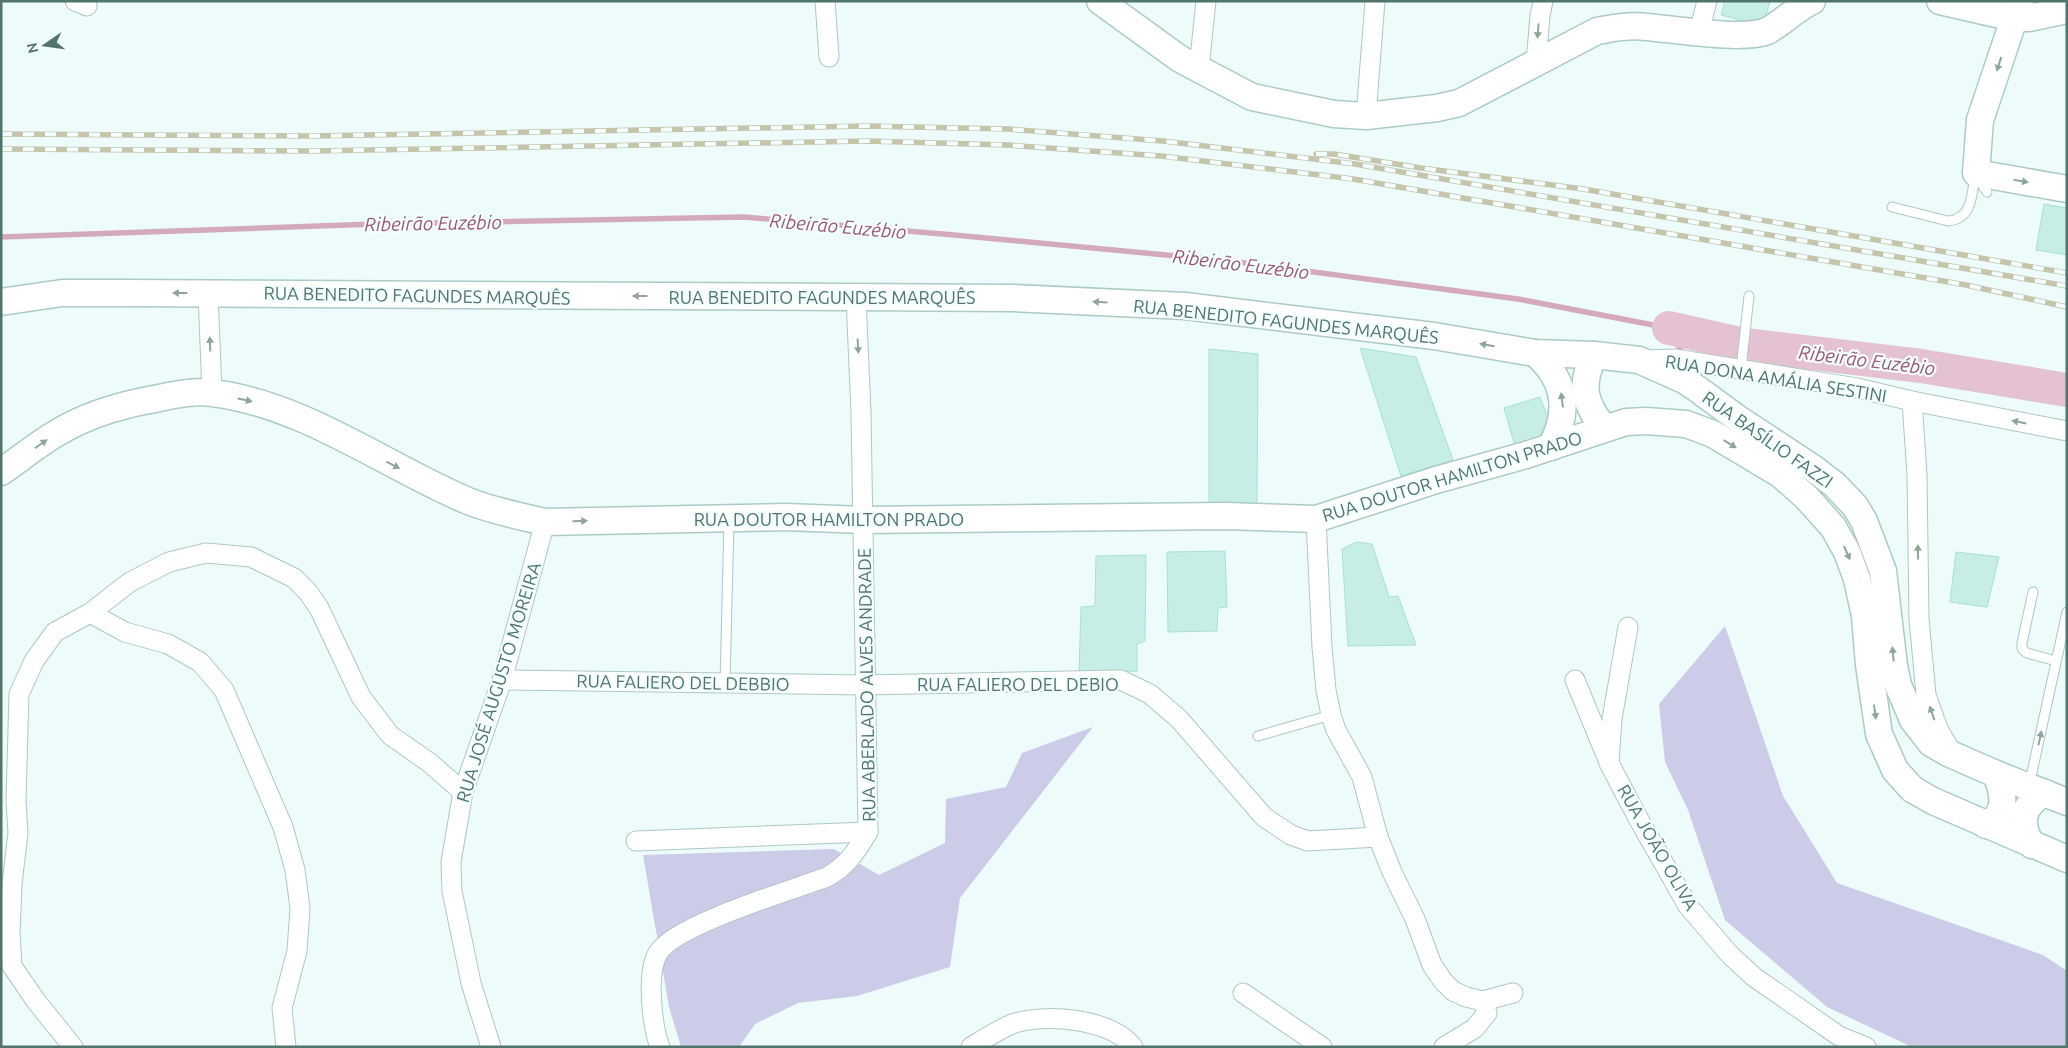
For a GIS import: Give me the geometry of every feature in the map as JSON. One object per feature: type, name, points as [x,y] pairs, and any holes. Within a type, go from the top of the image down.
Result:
[{"type":"main road","points":[[1100,1],[1180,59],[1252,97],[1334,114],[1366,116],[1436,108],[1459,103],[1597,31],[1620,26],[1645,26],[1752,35],[1768,30],[1804,3]]},
{"type":"main road","points":[[1940,1],[2017,10],[2029,18],[2057,8]]},
{"type":"main road","points":[[2017,10],[1980,120],[1981,183],[2067,189]]},
{"type":"main road","name":"RUA BENEDITO FAGUNDES MARQUÊS","points":[[1,302],[62,294],[208,293],[1013,298],[1185,306],[1434,336],[1536,353],[1594,355],[1639,360]]},
{"type":"main road","points":[[1536,353],[1551,369],[1562,394],[1564,407],[1560,427],[1551,447]]},
{"type":"main road","points":[[1594,355],[1586,376],[1585,390],[1587,404],[1604,428]]},
{"type":"main road","name":"RUA BASÍLIO FAZZI","points":[[1639,360],[1684,380],[1696,388],[1737,418],[1813,468],[1835,485],[1855,506],[1864,521],[1883,571],[1894,666],[1898,685],[1913,720],[1931,743],[1954,756],[2047,794]]},
{"type":"main road","name":"RUA DOUTOR HAMILTON PRADO","points":[[1,472],[57,433],[89,417],[126,404],[188,393],[212,393],[270,405],[470,502],[507,514],[545,522],[786,517],[863,520],[1215,516],[1316,519],[1626,422],[1686,424]]},
{"type":"main road","name":"RUA BASÍLIO FAZZI","points":[[1686,424],[1714,434],[1780,474],[1807,498],[1833,527],[1848,552],[1857,579],[1865,616],[1879,734],[1895,770],[1912,789],[1933,801],[2067,859]]},
{"type":"main road","points":[[1986,825],[1999,816],[2002,804],[2002,790],[1996,774]]},
{"type":"main road","points":[[2032,845],[2024,828],[2026,809],[2033,800],[2047,794]]},
{"type":"street","points":[[825,1],[829,57]]},
{"type":"street","points":[[1199,68],[1206,1]]},
{"type":"street","points":[[1366,116],[1374,1]]},
{"type":"street","points":[[1536,62],[1543,1]]},
{"type":"street","points":[[1699,32],[1708,1]]},
{"type":"street","points":[[208,293],[212,393]]},
{"type":"street","name":"RUA ABERLADO ALVES ANDRADE","points":[[856,298],[861,412],[864,685],[868,832]]},
{"type":"street","name":"RUA DONA AMÁLIA SESTINI","points":[[1639,360],[1675,360],[1857,388],[1912,401],[2067,431]]},
{"type":"street","points":[[1912,401],[1917,475],[1919,619],[1926,695],[1938,729],[1954,756]]},
{"type":"street","points":[[1316,519],[1323,656],[1326,690],[1331,715],[1336,730],[1362,777],[1378,837],[1392,872],[1415,919],[1432,965],[1443,981],[1453,991],[1466,997],[1483,1001],[1513,993]]},
{"type":"street","name":"RUA JOSÉ AUGUSTO MOREIRA","points":[[491,1047],[471,982],[452,891],[452,862],[463,792],[502,680],[545,522]]},
{"type":"street","points":[[73,1047],[36,1001],[7,970],[12,884],[18,832],[16,801],[19,694],[34,661],[55,632],[90,613],[130,582],[169,562],[206,553],[251,557],[294,578],[308,592],[319,608],[361,697],[390,736],[430,763],[463,792]]},
{"type":"street","points":[[90,613],[125,632],[168,644],[200,662],[224,690],[283,827],[295,870],[300,908],[297,951],[282,1008],[286,1047]]},
{"type":"street","name":"RUA JOÃO OLIVA","points":[[1628,627],[1612,719],[1609,763],[1688,906],[1730,955],[1754,977],[1839,1036],[1866,1047]]},
{"type":"street","name":"RUA FALIERO DEL DEBBIO","points":[[502,680],[864,685]]},
{"type":"street","name":"RUA FALIERO DEL DEBIO","points":[[864,685],[1121,680],[1150,694],[1179,719],[1264,817],[1291,834],[1308,842],[1378,837]]},
{"type":"street","points":[[1575,680],[1609,763]]},
{"type":"street","points":[[636,841],[868,832]]},
{"type":"street","points":[[660,1047],[652,1018],[652,977],[658,953],[670,940],[696,925],[827,878],[852,858],[868,832]]},
{"type":"street","points":[[1243,993],[1322,1047]]},
{"type":"street","points":[[1444,1047],[1475,1028],[1487,1013],[1483,1001]]},
{"type":"street","points":[[971,1047],[1012,1024],[1043,1019],[1069,1019],[1101,1026],[1128,1041],[1132,1047]]},
{"type":"lane","points":[[1892,208],[1948,221],[1958,220],[1964,216],[1981,183]]},
{"type":"lane","points":[[1740,369],[1749,296]]},
{"type":"lane","points":[[725,683],[729,518]]},
{"type":"lane","points":[[2033,592],[2022,649],[2027,653],[2056,661]]},
{"type":"lane","points":[[2047,794],[2056,661],[2067,612]]},
{"type":"lane","points":[[1258,736],[1331,715]]},
{"type":"shaded area","points":[[1725,626],[1783,796],[1837,883],[2043,955],[2067,971],[2067,1047],[1912,1047],[1827,1007],[1725,920],[1688,810],[1665,762],[1659,704]]},
{"type":"shaded area","points":[[1093,727],[960,898],[950,967],[857,996],[798,1003],[755,1024],[739,1047],[681,1047],[669,1007],[643,855],[834,849],[879,875],[945,843],[946,799],[1006,787],[1022,753]]},
{"type":"building","points":[[1725,1],[1770,1],[1763,26],[1721,15]]},
{"type":"building","points":[[2044,204],[2067,208],[2067,255],[2036,250]]},
{"type":"building","points":[[1360,348],[1416,357],[1453,460],[1401,476]]},
{"type":"building","points":[[1209,349],[1258,354],[1257,505],[1209,507]]},
{"type":"building","points":[[1540,397],[1548,418],[1538,441],[1516,450],[1504,408]]},
{"type":"building","points":[[1356,542],[1372,544],[1389,597],[1398,596],[1416,645],[1348,646],[1342,549]]},
{"type":"building","points":[[1225,551],[1227,607],[1218,608],[1217,631],[1168,632],[1167,552]]},
{"type":"building","points":[[1956,552],[1999,557],[1987,607],[1950,602]]},
{"type":"building","points":[[1146,555],[1145,641],[1137,644],[1137,671],[1079,674],[1081,607],[1095,606],[1096,556]]},
{"type":"waterway","name":"Ribeirão Euzébio","points":[[1,237],[375,224],[744,217],[1230,261],[1518,299],[1669,328],[1681,351]]},
{"type":"waterway","name":"Ribeirão Euzébio","points":[[1669,328],[1745,345],[1921,366],[2067,390]]},
{"type":"railway","points":[[1,134],[311,136],[867,126],[1007,129],[1163,141],[1355,164],[2067,286]]},
{"type":"railway","points":[[1,149],[311,151],[867,141],[1007,145],[1161,156],[1353,179],[1966,285],[2067,307]]},
{"type":"railway","points":[[1316,154],[1334,154],[1421,168],[1583,189],[2067,273]]}]
